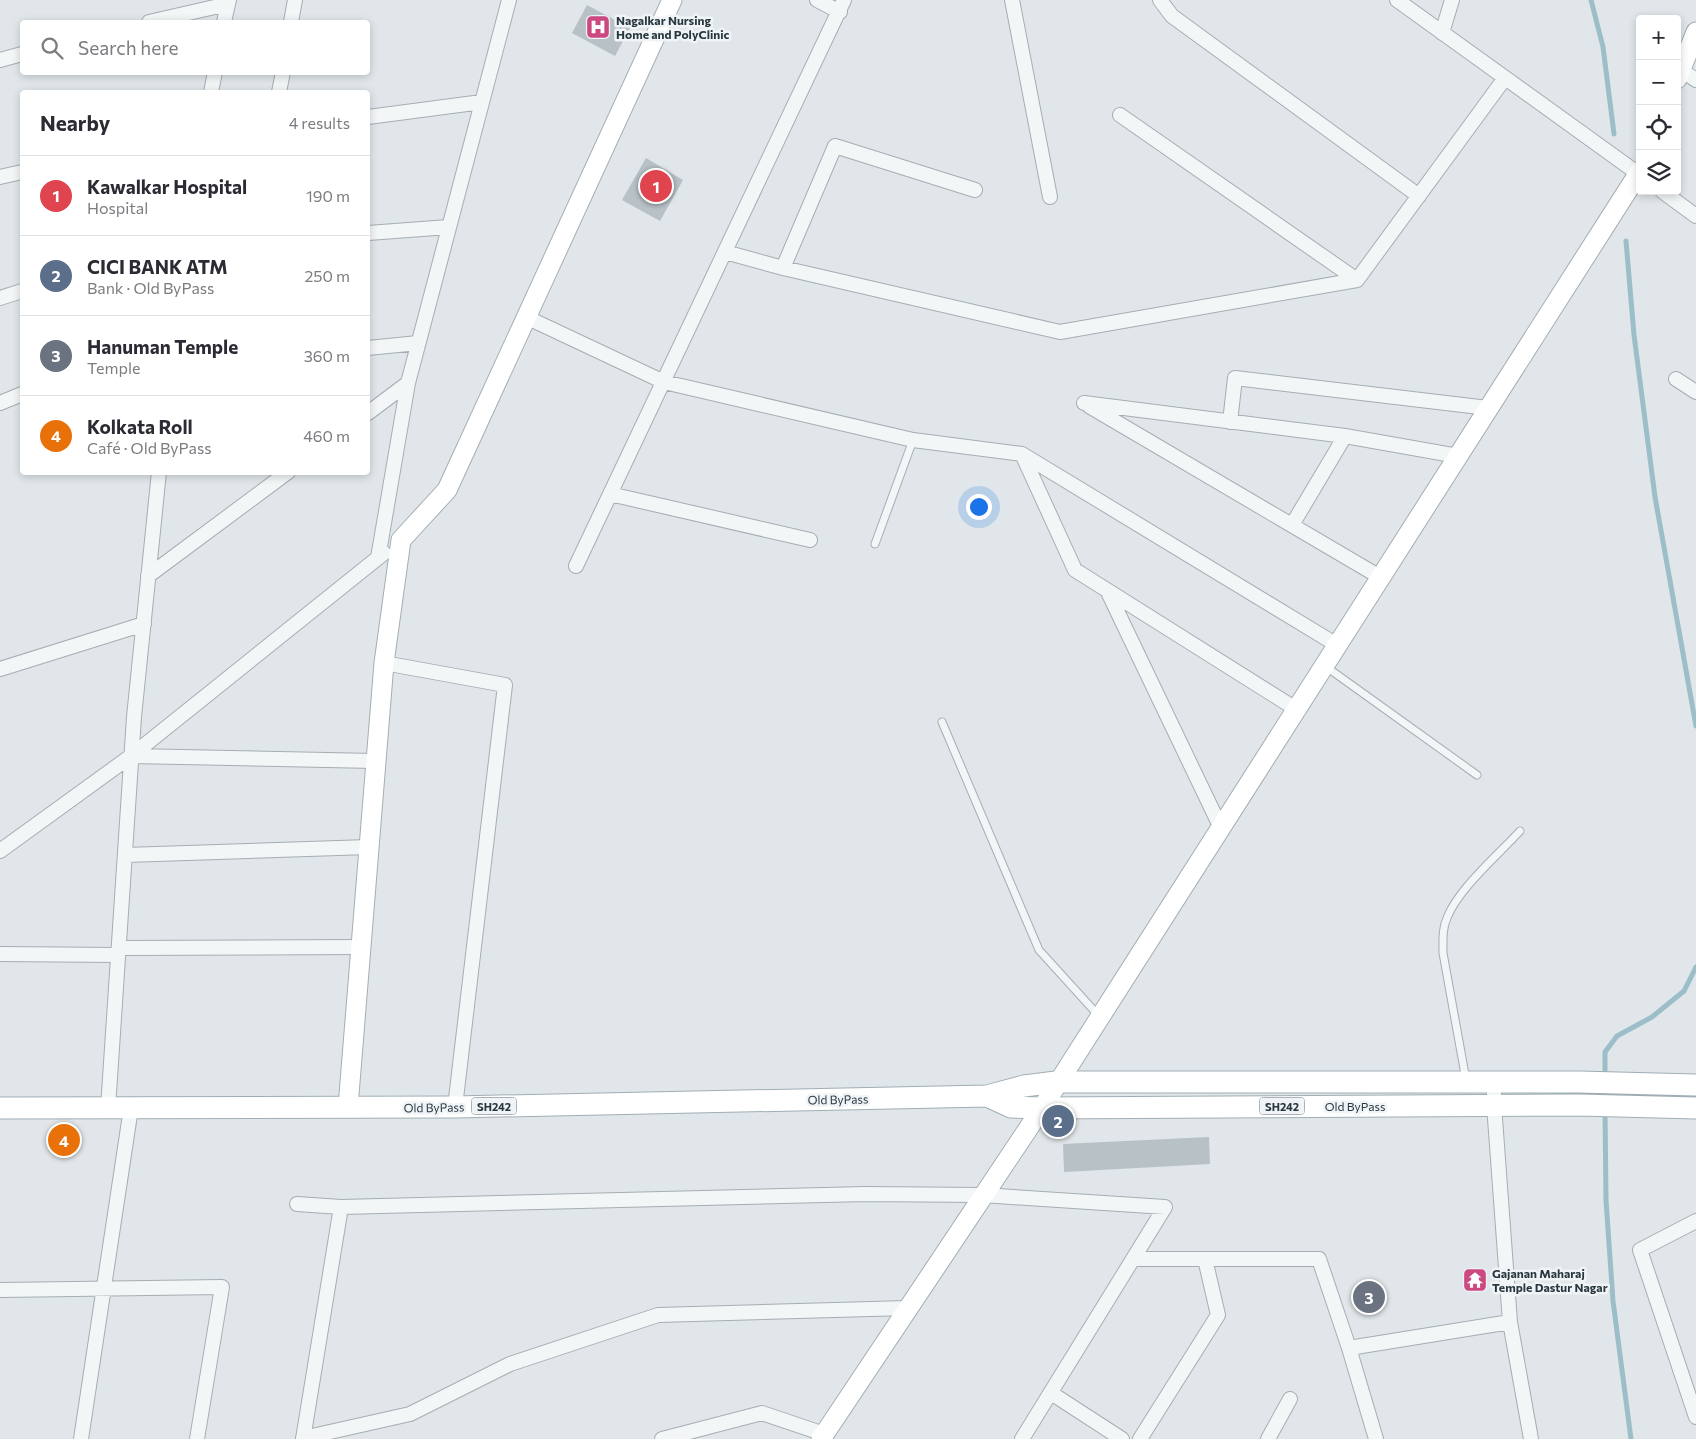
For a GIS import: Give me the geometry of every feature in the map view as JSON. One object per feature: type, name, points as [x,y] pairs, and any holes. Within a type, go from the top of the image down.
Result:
[{"type":"main road","points":[[348,1108],[384,663],[401,540],[447,490],[528,318],[672,0]]},
{"type":"main road","points":[[1685,76],[1695,39]]},
{"type":"main road","points":[[823,1437],[982,1195],[1042,1108],[1056,1082],[1636,178]]},
{"type":"main road","name":"Old ByPass","points":[[0,1108],[455,1107],[987,1096],[1024,1086],[1056,1082],[1579,1082],[1696,1086]]},
{"type":"main road","name":"Old ByPass","points":[[987,1096],[1011,1107],[1042,1108],[1494,1105],[1696,1108]]},
{"type":"street","points":[[291,20],[295,0]]},
{"type":"street","points":[[378,558],[408,383],[509,0]]},
{"type":"street","points":[[576,566],[842,6],[817,0]]},
{"type":"street","points":[[1012,0],[1050,197]]},
{"type":"street","points":[[1160,0],[1172,16],[1419,196]]},
{"type":"street","points":[[1397,0],[1636,171]]},
{"type":"street","points":[[1442,33],[1452,0]]},
{"type":"street","points":[[157,20],[228,2],[224,20]]},
{"type":"street","points":[[0,60],[20,55]]},
{"type":"street","points":[[211,90],[214,75]]},
{"type":"street","points":[[279,90],[282,75]]},
{"type":"street","points":[[725,252],[783,268],[1060,332],[1357,280],[1506,78]]},
{"type":"street","points":[[370,117],[482,102]]},
{"type":"street","points":[[1120,115],[1357,280]]},
{"type":"street","points":[[783,268],[834,146],[975,190]]},
{"type":"street","points":[[0,177],[20,172]]},
{"type":"street","points":[[1667,195],[1696,216]]},
{"type":"street","points":[[370,233],[449,227]]},
{"type":"street","points":[[0,298],[20,292]]},
{"type":"street","points":[[528,318],[664,382],[913,440],[1022,454],[1337,645]]},
{"type":"street","points":[[370,348],[418,343]]},
{"type":"street","points":[[1230,422],[1235,378],[1488,408]]},
{"type":"street","points":[[1676,379],[1696,392]]},
{"type":"street","points":[[370,412],[408,383]]},
{"type":"street","points":[[0,403],[20,395]]},
{"type":"street","points":[[1380,577],[1084,403],[1345,436],[1458,456]]},
{"type":"street","points":[[1292,525],[1345,436]]},
{"type":"street","points":[[1022,454],[1076,570],[1296,708]]},
{"type":"street","points":[[108,1108],[131,756],[159,475]]},
{"type":"street","points":[[148,576],[284,475]]},
{"type":"street","points":[[610,494],[810,540]]},
{"type":"street","points":[[0,849],[131,756],[401,540]]},
{"type":"street","points":[[1107,590],[1220,826]]},
{"type":"street","points":[[0,669],[144,624]]},
{"type":"street","points":[[384,663],[504,685],[455,1107]]},
{"type":"street","points":[[131,756],[376,761]]},
{"type":"street","points":[[125,855],[369,846]]},
{"type":"street","points":[[0,954],[360,947]]},
{"type":"street","points":[[1494,1082],[1494,1105],[1510,1322],[1531,1439]]},
{"type":"street","points":[[83,1439],[103,1289],[131,1108]]},
{"type":"street","points":[[297,1204],[341,1207],[866,1194],[982,1195],[1165,1207],[1022,1439]]},
{"type":"street","points":[[341,1207],[303,1438],[410,1414],[510,1364],[658,1315],[907,1308]]},
{"type":"street","points":[[1696,1221],[1640,1250],[1696,1417]]},
{"type":"street","points":[[1134,1258],[1319,1259],[1376,1439]]},
{"type":"street","points":[[1140,1439],[1218,1315],[1205,1259]]},
{"type":"street","points":[[0,1290],[222,1287],[197,1439]]},
{"type":"street","points":[[1348,1348],[1510,1322]]},
{"type":"street","points":[[1051,1394],[1122,1439]]},
{"type":"street","points":[[1268,1439],[1290,1398]]},
{"type":"street","points":[[662,1439],[762,1413],[823,1437]]},
{"type":"lane","points":[[875,544],[913,440]]},
{"type":"lane","points":[[1324,665],[1477,775]]},
{"type":"lane","points":[[942,722],[1039,950],[1099,1016]]},
{"type":"lane","points":[[1466,1082],[1443,953],[1444,927],[1454,902],[1520,831]]},
{"type":"building","points":[[587,5],[630,28],[615,56],[572,33]]},
{"type":"building","points":[[646,158],[683,180],[660,221],[622,200]]},
{"type":"building","points":[[1209,1137],[1210,1164],[1064,1172],[1063,1144]]},
{"type":"waterway","points":[[1591,0],[1603,47],[1614,134]]},
{"type":"waterway","points":[[1626,241],[1634,335],[1655,497],[1696,726]]},
{"type":"waterway","points":[[1605,1077],[1605,1052],[1617,1036],[1652,1017],[1684,991],[1696,967]]},
{"type":"waterway","points":[[1605,1111],[1606,1200],[1613,1301],[1631,1439]]},
{"type":"place","name":"Nagalkar Nursing Home and PolyClinic","points":[[598,27]]},
{"type":"place","name":"Kawalkar Hospital","points":[[656,186]]},
{"type":"place","name":"CICI BANK ATM","points":[[1058,1121]]},
{"type":"place","name":"Kolkata Roll","points":[[64,1140]]},
{"type":"place","name":"Gajanan Maharaj Temple Dastur Nagar","points":[[1475,1280]]},
{"type":"place","name":"Hanuman Temple","points":[[1369,1297]]}]
